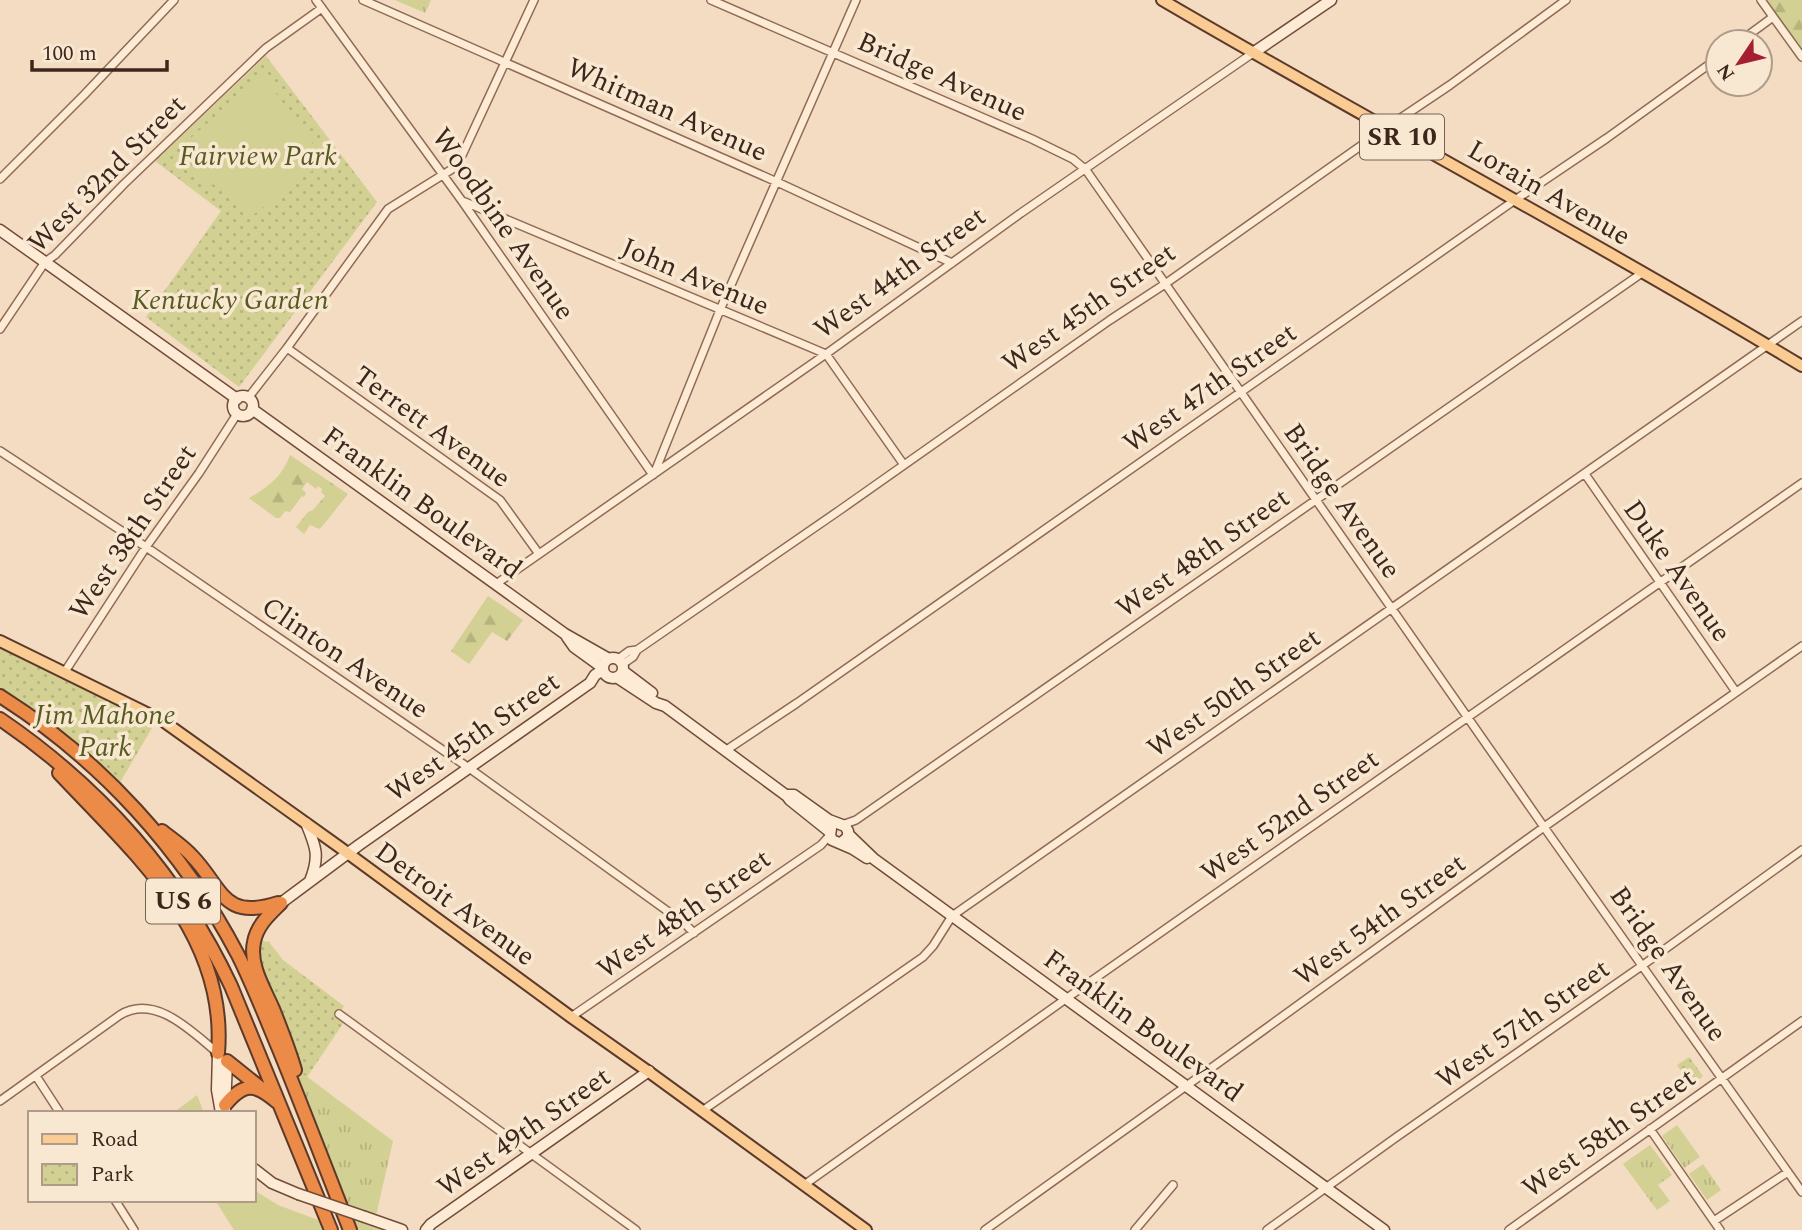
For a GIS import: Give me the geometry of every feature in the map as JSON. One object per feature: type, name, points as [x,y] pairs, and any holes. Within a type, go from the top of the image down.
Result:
[{"type":"highway","name":"US 6","points":[[0,696],[75,750],[135,808],[182,865],[205,898],[252,985],[351,1230]]},
{"type":"highway","name":"US 6","points":[[0,719],[79,780],[113,814],[145,849],[202,930],[221,965],[331,1230]]},
{"type":"highway","points":[[28,739],[133,850],[159,883],[204,957],[214,986],[223,1057],[280,1104]]},
{"type":"highway","points":[[135,808],[192,855],[218,891],[231,903],[256,909],[281,902]]},
{"type":"highway","points":[[281,902],[259,928],[254,940],[253,960],[286,1040],[308,1121]]},
{"type":"highway","points":[[224,1110],[240,1091],[262,1089]]},
{"type":"main road","name":"Lorain Avenue","points":[[1163,0],[1802,366]]},
{"type":"main road","name":"Detroit Avenue","points":[[0,641],[163,721],[866,1230]]},
{"type":"street","points":[[0,179],[174,0]]},
{"type":"street","name":"Woodbine Avenue","points":[[316,0],[443,174],[653,475]]},
{"type":"street","name":"Whitman Avenue","points":[[363,0],[777,182],[952,263]]},
{"type":"street","points":[[248,398],[388,209],[460,162],[534,0]]},
{"type":"street","name":"Bridge Avenue","points":[[711,0],[1063,154],[1086,170],[1802,1192]]},
{"type":"street","points":[[653,475],[720,310],[856,0]]},
{"type":"street","name":"West 44th Street","points":[[496,584],[1331,0]]},
{"type":"street","name":"West 45th Street","points":[[281,902],[590,683],[594,675],[613,668],[629,651],[637,650],[1165,284],[1450,85],[1566,0]]},
{"type":"street","points":[[1761,0],[1802,57]]},
{"type":"street","name":"West 32nd Street","points":[[0,329],[45,262],[266,48],[322,8]]},
{"type":"street","points":[[1758,28],[1773,17]]},
{"type":"street","name":"West 47th Street","points":[[725,751],[1704,68]]},
{"type":"street","name":"John Avenue","points":[[462,201],[826,354]]},
{"type":"street","points":[[0,230],[237,399]]},
{"type":"street","name":"West 48th Street","points":[[844,829],[1642,273]]},
{"type":"street","name":"West 50th Street","points":[[702,1111],[923,957],[952,916],[1802,321]]},
{"type":"street","name":"Terrett Avenue","points":[[287,348],[500,500],[539,554]]},
{"type":"street","points":[[826,354],[904,465]]},
{"type":"street","points":[[244,396],[248,398],[253,403],[252,409],[246,415],[237,414],[234,407],[237,399],[244,396]]},
{"type":"street","name":"Franklin Boulevard","points":[[252,409],[565,634],[574,647],[613,668],[656,703],[664,706],[788,796],[834,838],[874,859]]},
{"type":"street","name":"West 38th Street","points":[[64,673],[237,414]]},
{"type":"street","name":"Clinton Avenue","points":[[0,451],[146,547],[469,768],[684,923],[694,933]]},
{"type":"street","name":"Duke Avenue","points":[[1584,474],[1736,692]]},
{"type":"street","name":"West 52nd Street","points":[[804,1185],[1802,483]]},
{"type":"street","name":"West 54th Street","points":[[985,1230],[1544,827],[1802,646]]},
{"type":"street","name":"Franklin Boulevard","points":[[788,796],[793,795],[844,829],[874,859],[1384,1230]]},
{"type":"street","points":[[306,823],[317,853],[310,881]]},
{"type":"street","points":[[833,827],[844,829],[846,840],[834,838],[833,827]]},
{"type":"street","name":"West 48th Street","points":[[571,1017],[834,838]]},
{"type":"street","name":"West 57th Street","points":[[1267,1230],[1802,850]]},
{"type":"street","points":[[0,1101],[127,1011],[152,1009],[167,1015],[223,1057],[217,1097],[224,1110]]},
{"type":"street","points":[[339,1014],[636,1230]]},
{"type":"street","name":"West 58th Street","points":[[1509,1230],[1802,1021]]},
{"type":"street","name":"West 49th Street","points":[[426,1230],[649,1071]]},
{"type":"street","points":[[36,1076],[59,1111]]},
{"type":"street","points":[[1650,1129],[1720,1230]]},
{"type":"street","points":[[256,1170],[278,1186],[402,1230]]},
{"type":"street","points":[[1714,1222],[1788,1172]]},
{"type":"street","points":[[1135,1230],[1173,1185]]},
{"type":"street","points":[[117,1202],[134,1230]]},
{"type":"green space","points":[[395,0],[431,0],[425,13]]},
{"type":"green space","points":[[1761,0],[1802,0],[1802,57]]},
{"type":"green space","name":"Fairview Park","points":[[266,56],[377,202],[239,387],[146,317],[221,211],[155,161]]},
{"type":"green space","points":[[262,74],[321,155],[321,164],[250,217],[237,200],[199,175],[183,145]]},
{"type":"green space","points":[[290,455],[348,494],[320,529],[310,525],[304,534],[296,527],[325,496],[318,486],[316,489],[307,482],[302,489],[306,493],[304,497],[280,518],[276,518],[249,498],[274,481]]},
{"type":"green space","points":[[488,596],[523,620],[507,641],[492,632],[469,664],[451,651]]},
{"type":"green space","name":"Jim Mahone Park","points":[[0,641],[158,718],[116,789],[0,696]]},
{"type":"green space","points":[[254,940],[269,942],[283,960],[344,1006],[339,1014],[346,1019],[307,1077],[294,1067],[257,974]]},
{"type":"green space","points":[[1689,1057],[1703,1076],[1691,1085],[1677,1065]]},
{"type":"green space","points":[[294,1067],[393,1141],[375,1220],[402,1230],[350,1230],[308,1121]]},
{"type":"green space","points":[[197,1095],[203,1111],[176,1111]]},
{"type":"green space","points":[[1677,1125],[1700,1157],[1684,1168],[1662,1136]]},
{"type":"green space","points":[[1650,1145],[1672,1175],[1658,1185],[1670,1201],[1657,1210],[1623,1164]]},
{"type":"green space","points":[[1703,1164],[1721,1190],[1707,1200],[1689,1174]]},
{"type":"green space","points":[[256,1191],[278,1205],[318,1220],[322,1230],[234,1230],[216,1202],[256,1202]]},
{"type":"park label","name":"Kentucky Garden","points":[[230,300]]}]
